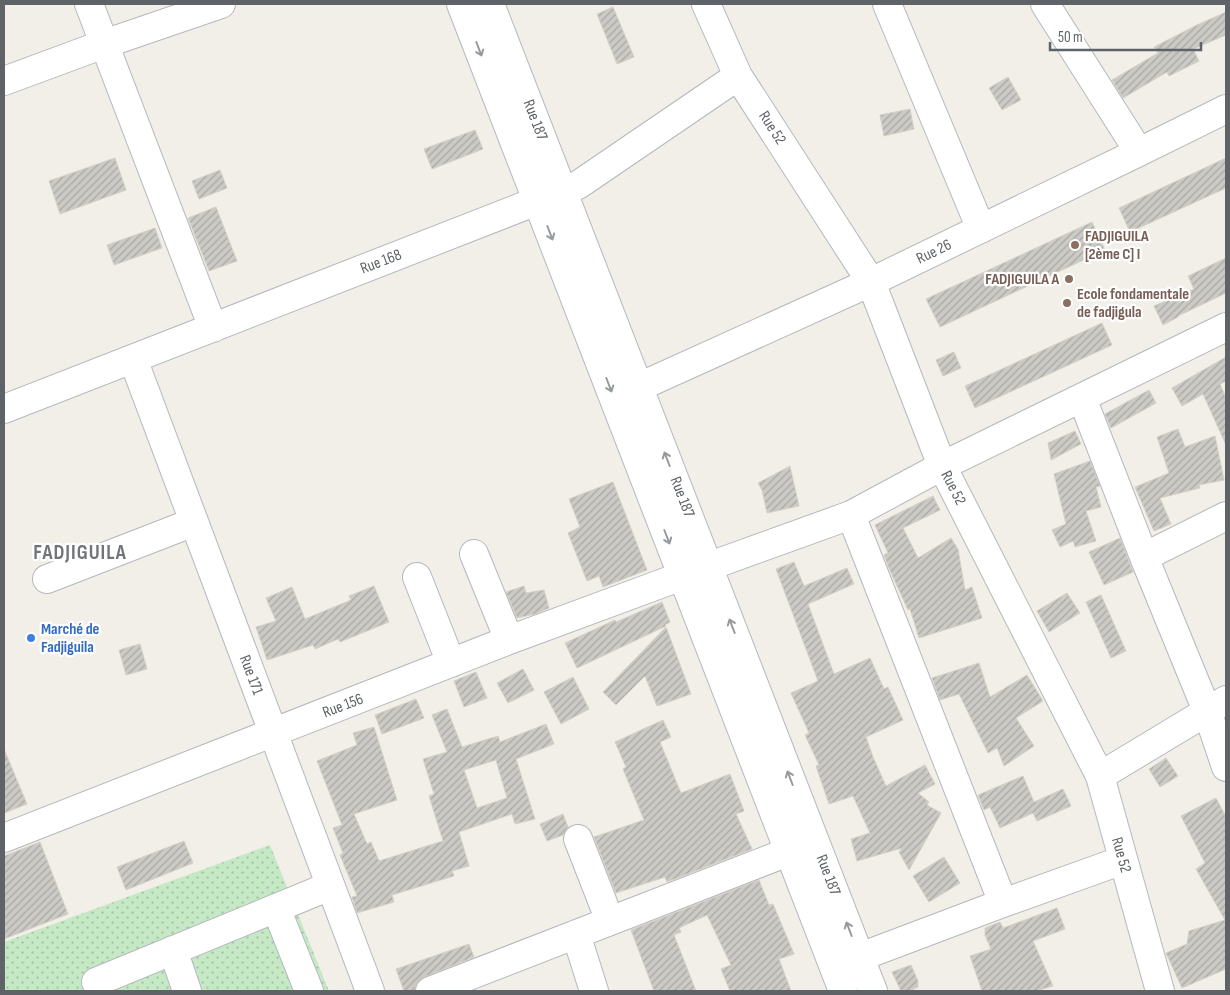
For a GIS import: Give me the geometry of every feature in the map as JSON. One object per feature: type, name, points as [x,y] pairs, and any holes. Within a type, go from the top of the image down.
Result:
[{"type":"street","points":[[89,4],[212,328]]},
{"type":"street","points":[[4,81],[221,4]]},
{"type":"street","name":"Rue 187","points":[[462,4],[639,387],[873,991]]},
{"type":"street","name":"Rue 187","points":[[490,4],[550,196],[682,576],[843,991]]},
{"type":"street","name":"Rue 52","points":[[706,4],[738,76],[871,282],[942,466],[1100,776],[1160,991]]},
{"type":"street","points":[[886,4],[981,229]]},
{"type":"street","points":[[1056,7],[1139,152]]},
{"type":"street","name":"Rue 168","points":[[4,409],[578,185],[738,76]]},
{"type":"street","name":"Rue 26","points":[[639,387],[871,282],[1226,109]]},
{"type":"street","name":"Rue 156","points":[[4,838],[509,640],[851,515],[942,466],[1226,327]]},
{"type":"street","name":"Rue 171","points":[[133,359],[370,991]]},
{"type":"street","points":[[1082,398],[1144,557],[1217,706],[1226,767]]},
{"type":"street","points":[[851,515],[1003,903]]},
{"type":"street","points":[[1144,557],[1226,516]]},
{"type":"street","points":[[47,579],[194,522]]},
{"type":"street","points":[[474,554],[509,640]]},
{"type":"street","points":[[417,577],[451,664]]},
{"type":"street","points":[[1100,776],[1217,706]]},
{"type":"street","points":[[578,839],[610,921]]},
{"type":"street","points":[[430,991],[815,841]]},
{"type":"street","points":[[860,957],[1123,860]]},
{"type":"street","points":[[96,982],[330,886]]},
{"type":"street","points":[[276,908],[309,991]]},
{"type":"street","points":[[576,934],[594,991]]},
{"type":"street","points":[[173,950],[188,991]]},
{"type":"green space","points":[[270,845],[329,991],[4,991],[4,942]]},
{"type":"building","points":[[613,7],[634,57],[617,64],[597,14]]},
{"type":"building","points":[[1226,12],[1226,35],[1193,49],[1199,61],[1169,76],[1167,72],[1123,98],[1112,80],[1158,53],[1154,47]]},
{"type":"building","points":[[1008,77],[1021,100],[1002,110],[989,88]]},
{"type":"building","points":[[910,109],[914,129],[884,136],[880,115]]},
{"type":"building","points":[[475,130],[483,149],[432,169],[424,149]]},
{"type":"building","points":[[115,158],[126,190],[60,214],[49,181]]},
{"type":"building","points":[[1226,158],[1226,188],[1130,232],[1119,208]]},
{"type":"building","points":[[220,170],[227,188],[199,199],[192,181]]},
{"type":"building","points":[[216,207],[237,261],[209,271],[188,218]]},
{"type":"building","points":[[1092,222],[1105,250],[940,327],[926,299]]},
{"type":"building","points":[[155,228],[162,248],[114,265],[107,245]]},
{"type":"building","points":[[1226,258],[1226,293],[1163,325],[1154,306],[1194,289],[1188,276]]},
{"type":"building","points":[[1102,323],[1112,345],[975,408],[965,386]]},
{"type":"building","points":[[954,352],[961,368],[943,376],[936,360]]},
{"type":"building","points":[[1226,357],[1226,381],[1220,384],[1226,398],[1226,445],[1203,394],[1182,406],[1172,388]]},
{"type":"building","points":[[1149,390],[1156,403],[1111,428],[1105,414]]},
{"type":"building","points":[[1178,429],[1185,447],[1215,436],[1224,480],[1199,485],[1200,488],[1160,498],[1171,524],[1154,531],[1135,487],[1169,473],[1157,437]]},
{"type":"building","points":[[1075,431],[1081,444],[1051,460],[1048,443]]},
{"type":"building","points":[[1090,461],[1100,486],[1096,487],[1101,507],[1086,511],[1096,541],[1075,547],[1073,541],[1060,547],[1052,530],[1066,524],[1054,474]]},
{"type":"building","points":[[790,466],[799,506],[767,513],[762,490],[758,483]]},
{"type":"building","points":[[613,482],[647,570],[603,587],[599,576],[587,581],[568,533],[580,527],[569,499]]},
{"type":"building","points":[[933,496],[940,510],[903,528],[918,558],[951,538],[958,549],[965,590],[972,587],[982,618],[919,638],[910,609],[908,610],[888,566],[884,555],[888,553],[875,525]]},
{"type":"building","points":[[1120,538],[1133,572],[1104,585],[1089,552]]},
{"type":"building","points":[[794,562],[804,586],[847,568],[854,584],[808,604],[834,674],[870,658],[884,689],[888,687],[903,720],[866,737],[886,786],[925,765],[935,784],[918,793],[929,802],[927,805],[941,813],[909,870],[899,852],[902,848],[857,861],[851,839],[870,833],[853,796],[829,804],[816,766],[819,765],[805,735],[809,733],[791,693],[818,681],[776,569]]},
{"type":"building","points":[[374,586],[389,622],[340,642],[338,639],[315,649],[313,645],[267,660],[256,627],[276,621],[266,598],[292,587],[305,619],[351,600],[349,596]]},
{"type":"building","points":[[524,586],[526,593],[544,590],[549,608],[535,614],[517,618],[506,592]]},
{"type":"building","points":[[1067,593],[1080,613],[1049,632],[1037,611]]},
{"type":"building","points":[[1101,595],[1126,651],[1111,658],[1086,602]]},
{"type":"building","points":[[662,602],[670,622],[666,626],[577,668],[565,643],[615,620],[616,622]]},
{"type":"building","points":[[666,627],[691,694],[657,706],[645,676],[616,705],[603,692]]},
{"type":"building","points":[[140,644],[147,669],[126,675],[119,650]]},
{"type":"building","points":[[979,663],[990,697],[1027,675],[1043,701],[1016,718],[1034,746],[1004,766],[997,748],[988,753],[959,694],[940,700],[932,678]]},
{"type":"building","points":[[523,669],[534,690],[508,703],[497,683]]},
{"type":"building","points":[[476,672],[487,698],[464,707],[454,681]]},
{"type":"building","points":[[573,677],[589,709],[561,724],[544,692]]},
{"type":"building","points":[[416,699],[424,718],[382,734],[375,715]]},
{"type":"building","points":[[447,709],[462,747],[498,736],[500,742],[546,724],[554,744],[516,759],[535,819],[515,824],[512,814],[459,832],[469,866],[452,871],[454,876],[392,895],[394,902],[357,913],[352,897],[357,896],[340,855],[343,853],[333,828],[342,825],[317,761],[357,745],[353,733],[374,727],[397,800],[354,814],[367,844],[371,842],[379,861],[443,841],[429,796],[434,794],[423,759],[447,752],[432,715]],"holes":[[[496,760],[507,798],[477,808],[464,770]]]},
{"type":"building","points":[[663,720],[671,737],[660,742],[681,793],[730,774],[744,811],[736,814],[752,849],[667,882],[665,877],[616,893],[594,837],[644,820],[623,769],[626,767],[615,742]]},
{"type":"building","points":[[4,749],[27,804],[4,813]]},
{"type":"building","points":[[1166,758],[1178,776],[1160,787],[1149,769]]},
{"type":"building","points":[[1023,776],[1034,802],[1063,789],[1071,806],[1037,821],[1033,813],[1000,828],[990,807],[984,810],[978,795]]},
{"type":"building","points":[[1216,798],[1226,817],[1226,969],[1182,988],[1166,953],[1187,944],[1189,931],[1225,920],[1196,869],[1205,863],[1181,816]]},
{"type":"building","points":[[563,814],[568,827],[563,835],[547,841],[540,824]]},
{"type":"building","points":[[184,841],[193,863],[126,890],[117,867]]},
{"type":"building","points":[[40,842],[68,914],[4,939],[4,856]]},
{"type":"building","points":[[944,857],[960,883],[929,902],[913,876]]},
{"type":"building","points":[[759,880],[769,905],[773,904],[794,954],[779,959],[791,991],[730,991],[721,969],[731,965],[707,915],[679,928],[681,932],[674,935],[696,991],[654,991],[631,930]]},
{"type":"building","points":[[1057,908],[1065,929],[1033,941],[1053,986],[1036,991],[982,991],[970,956],[991,949],[985,935],[985,928],[1000,922],[1003,928]]},
{"type":"building","points":[[469,944],[474,957],[424,977],[418,982],[415,991],[404,991],[396,969]]},
{"type":"building","points":[[911,965],[918,981],[918,987],[909,991],[901,991],[892,972]]},
{"type":"place","name":"FADJIGUILA [2ème C] I","points":[[1075,245]]},
{"type":"place","name":"FADJIGUILA A","points":[[1069,279]]},
{"type":"place","name":"Ecole fondamentale de fadjigula","points":[[1067,303]]},
{"type":"place","name":"Marché de Fadjiguila","points":[[31,638]]},
{"type":"district","name":"FADJIGUILA","points":[[80,552]]}]
